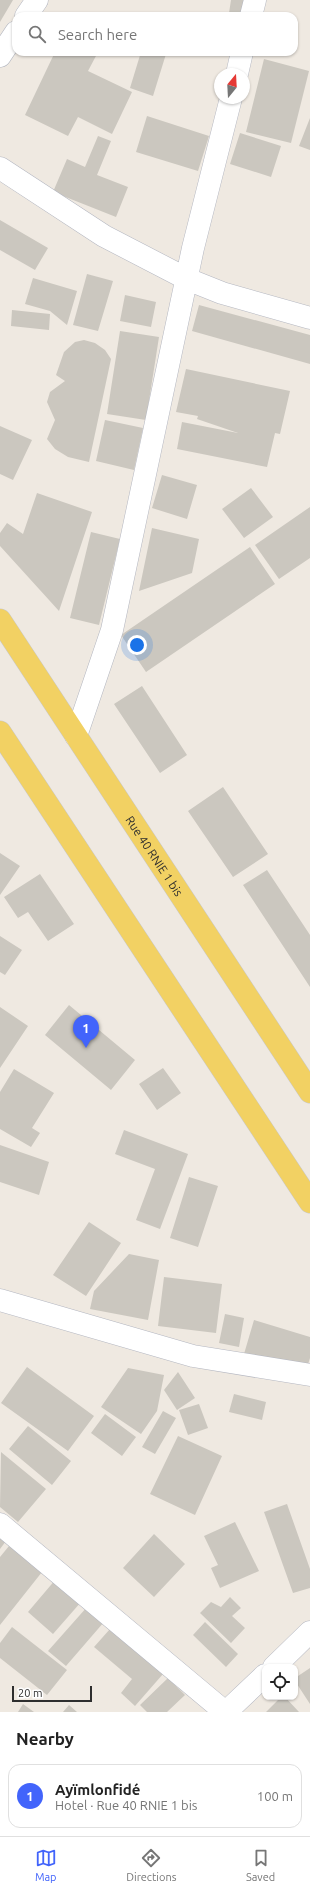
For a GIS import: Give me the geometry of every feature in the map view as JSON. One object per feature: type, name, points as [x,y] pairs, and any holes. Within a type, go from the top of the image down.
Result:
[{"type":"main road","name":"Rue 40 RNIE 1 bis","points":[[0,620],[310,1092]]},
{"type":"main road","points":[[0,732],[310,1202]]},
{"type":"street","points":[[28,12],[36,0]]},
{"type":"street","points":[[252,12],[255,0]]},
{"type":"street","points":[[0,56],[12,38]]},
{"type":"street","points":[[238,68],[241,56]]},
{"type":"street","points":[[76,736],[112,630],[187,279],[230,104]]},
{"type":"street","points":[[0,168],[104,236],[187,279],[222,293],[310,318]]},
{"type":"street","points":[[0,1300],[193,1356],[310,1375]]},
{"type":"street","points":[[0,1524],[226,1712],[262,1678]]},
{"type":"street","points":[[277,1664],[310,1632]]},
{"type":"building","points":[[0,0],[13,0],[0,22]]},
{"type":"building","points":[[231,0],[252,0],[248,12],[229,12]]},
{"type":"building","points":[[53,56],[96,56],[88,71],[132,92],[112,134],[78,117],[68,136],[25,115]]},
{"type":"building","points":[[140,56],[165,56],[153,96],[130,88]]},
{"type":"building","points":[[264,59],[309,71],[291,143],[246,132]]},
{"type":"building","points":[[147,116],[209,136],[198,171],[136,152]]},
{"type":"building","points":[[310,118],[310,150],[299,146]]},
{"type":"building","points":[[240,133],[281,146],[271,177],[230,164]]},
{"type":"building","points":[[98,136],[111,141],[97,175],[128,187],[116,217],[53,192],[67,159],[85,167]]},
{"type":"building","points":[[0,220],[48,248],[35,270],[0,250]]},
{"type":"building","points":[[87,274],[113,281],[98,331],[73,325]]},
{"type":"building","points":[[33,278],[77,291],[67,325],[50,311],[25,304]]},
{"type":"building","points":[[125,295],[156,302],[151,327],[120,321]]},
{"type":"building","points":[[199,305],[310,335],[310,364],[192,331]]},
{"type":"building","points":[[12,310],[50,314],[49,330],[11,326]]},
{"type":"building","points":[[120,331],[159,337],[146,420],[107,414]]},
{"type":"building","points":[[84,340],[95,343],[105,350],[111,359],[89,462],[68,457],[55,449],[47,439],[55,420],[47,402],[50,392],[65,381],[56,375],[64,352],[75,342]]},
{"type":"building","points":[[186,369],[290,391],[280,434],[275,433],[267,467],[177,449],[182,422],[238,433],[197,419],[198,416],[176,412]]},
{"type":"building","points":[[105,420],[143,428],[134,470],[96,461]]},
{"type":"building","points":[[0,426],[32,440],[13,480],[0,474]]},
{"type":"building","points":[[162,475],[197,485],[187,519],[152,508]]},
{"type":"building","points":[[251,488],[273,517],[244,538],[222,509]]},
{"type":"building","points":[[37,493],[92,512],[59,611],[0,546],[0,533],[7,523],[23,534]]},
{"type":"building","points":[[310,507],[310,558],[279,579],[255,545]]},
{"type":"building","points":[[152,528],[199,539],[192,573],[139,591]]},
{"type":"building","points":[[91,532],[120,539],[99,625],[70,618]]},
{"type":"building","points":[[250,547],[275,584],[146,672],[121,635]]},
{"type":"building","points":[[142,686],[187,755],[160,773],[114,704]]},
{"type":"building","points":[[223,787],[268,854],[233,877],[188,811]]},
{"type":"building","points":[[0,853],[20,866],[0,895]]},
{"type":"building","points":[[267,870],[310,935],[310,987],[243,885]]},
{"type":"building","points":[[40,874],[74,924],[48,941],[28,912],[18,918],[4,897]]},
{"type":"building","points":[[0,936],[22,950],[5,975],[0,972]]},
{"type":"building","points":[[69,1005],[135,1060],[111,1090],[45,1035]]},
{"type":"building","points":[[0,1007],[28,1026],[0,1068]]},
{"type":"building","points":[[163,1068],[181,1093],[157,1110],[139,1084]]},
{"type":"building","points":[[14,1069],[54,1093],[32,1128],[40,1133],[31,1147],[0,1129],[0,1092]]},
{"type":"building","points":[[124,1130],[188,1154],[160,1229],[136,1220],[155,1169],[115,1154]]},
{"type":"building","points":[[0,1145],[49,1162],[39,1195],[0,1182]]},
{"type":"building","points":[[189,1177],[218,1186],[198,1247],[170,1238]]},
{"type":"building","points":[[89,1222],[121,1243],[86,1296],[53,1275]]},
{"type":"building","points":[[129,1254],[159,1260],[148,1320],[90,1309],[94,1291]]},
{"type":"building","points":[[164,1277],[222,1284],[216,1333],[158,1326]]},
{"type":"building","points":[[225,1314],[244,1318],[239,1347],[219,1343]]},
{"type":"building","points":[[254,1320],[310,1337],[310,1358],[305,1374],[244,1354]]},
{"type":"building","points":[[27,1367],[94,1416],[68,1451],[1,1403]]},
{"type":"building","points":[[128,1368],[164,1375],[157,1411],[141,1434],[101,1407]]},
{"type":"building","points":[[178,1372],[195,1398],[177,1410],[164,1390]]},
{"type":"building","points":[[234,1394],[266,1402],[262,1420],[229,1412]]},
{"type":"building","points":[[199,1404],[208,1428],[188,1435],[179,1410]]},
{"type":"building","points":[[163,1411],[176,1418],[155,1454],[142,1447]]},
{"type":"building","points":[[105,1414],[136,1437],[122,1456],[91,1433]]},
{"type":"building","points":[[28,1426],[71,1461],[52,1485],[9,1449]]},
{"type":"building","points":[[178,1436],[222,1456],[195,1515],[150,1494]]},
{"type":"building","points":[[1,1452],[46,1489],[18,1522],[0,1507]]},
{"type":"building","points":[[287,1504],[310,1569],[310,1588],[293,1593],[264,1512]]},
{"type":"building","points":[[235,1522],[259,1571],[220,1588],[211,1568],[218,1565],[204,1536]]},
{"type":"building","points":[[154,1534],[185,1564],[154,1597],[123,1568]]},
{"type":"building","points":[[0,1536],[6,1541],[0,1549]]},
{"type":"building","points":[[9,1546],[42,1572],[0,1625],[0,1557]]},
{"type":"building","points":[[56,1579],[81,1602],[53,1634],[28,1612]]},
{"type":"building","points":[[230,1597],[241,1608],[232,1616],[245,1628],[231,1643],[200,1613],[211,1602],[221,1607]]},
{"type":"building","points":[[87,1607],[104,1622],[66,1666],[48,1651]]},
{"type":"building","points":[[205,1622],[238,1654],[226,1667],[193,1635]]},
{"type":"building","points":[[12,1627],[67,1670],[47,1695],[0,1658],[0,1643]]},
{"type":"building","points":[[110,1629],[163,1674],[135,1706],[121,1693],[132,1679],[94,1647]]},
{"type":"building","points":[[310,1668],[310,1704],[298,1686],[298,1676]]},
{"type":"building","points":[[168,1678],[185,1695],[167,1712],[147,1712],[140,1705]]},
{"type":"building","points":[[278,1700],[288,1700],[299,1712],[266,1712]]},
{"type":"building","points":[[23,1704],[34,1712],[18,1712]]},
{"type":"building","points":[[69,1705],[77,1712],[63,1712]]},
{"type":"place","name":"Ayïmlonfidé","points":[[86,1048]]}]
